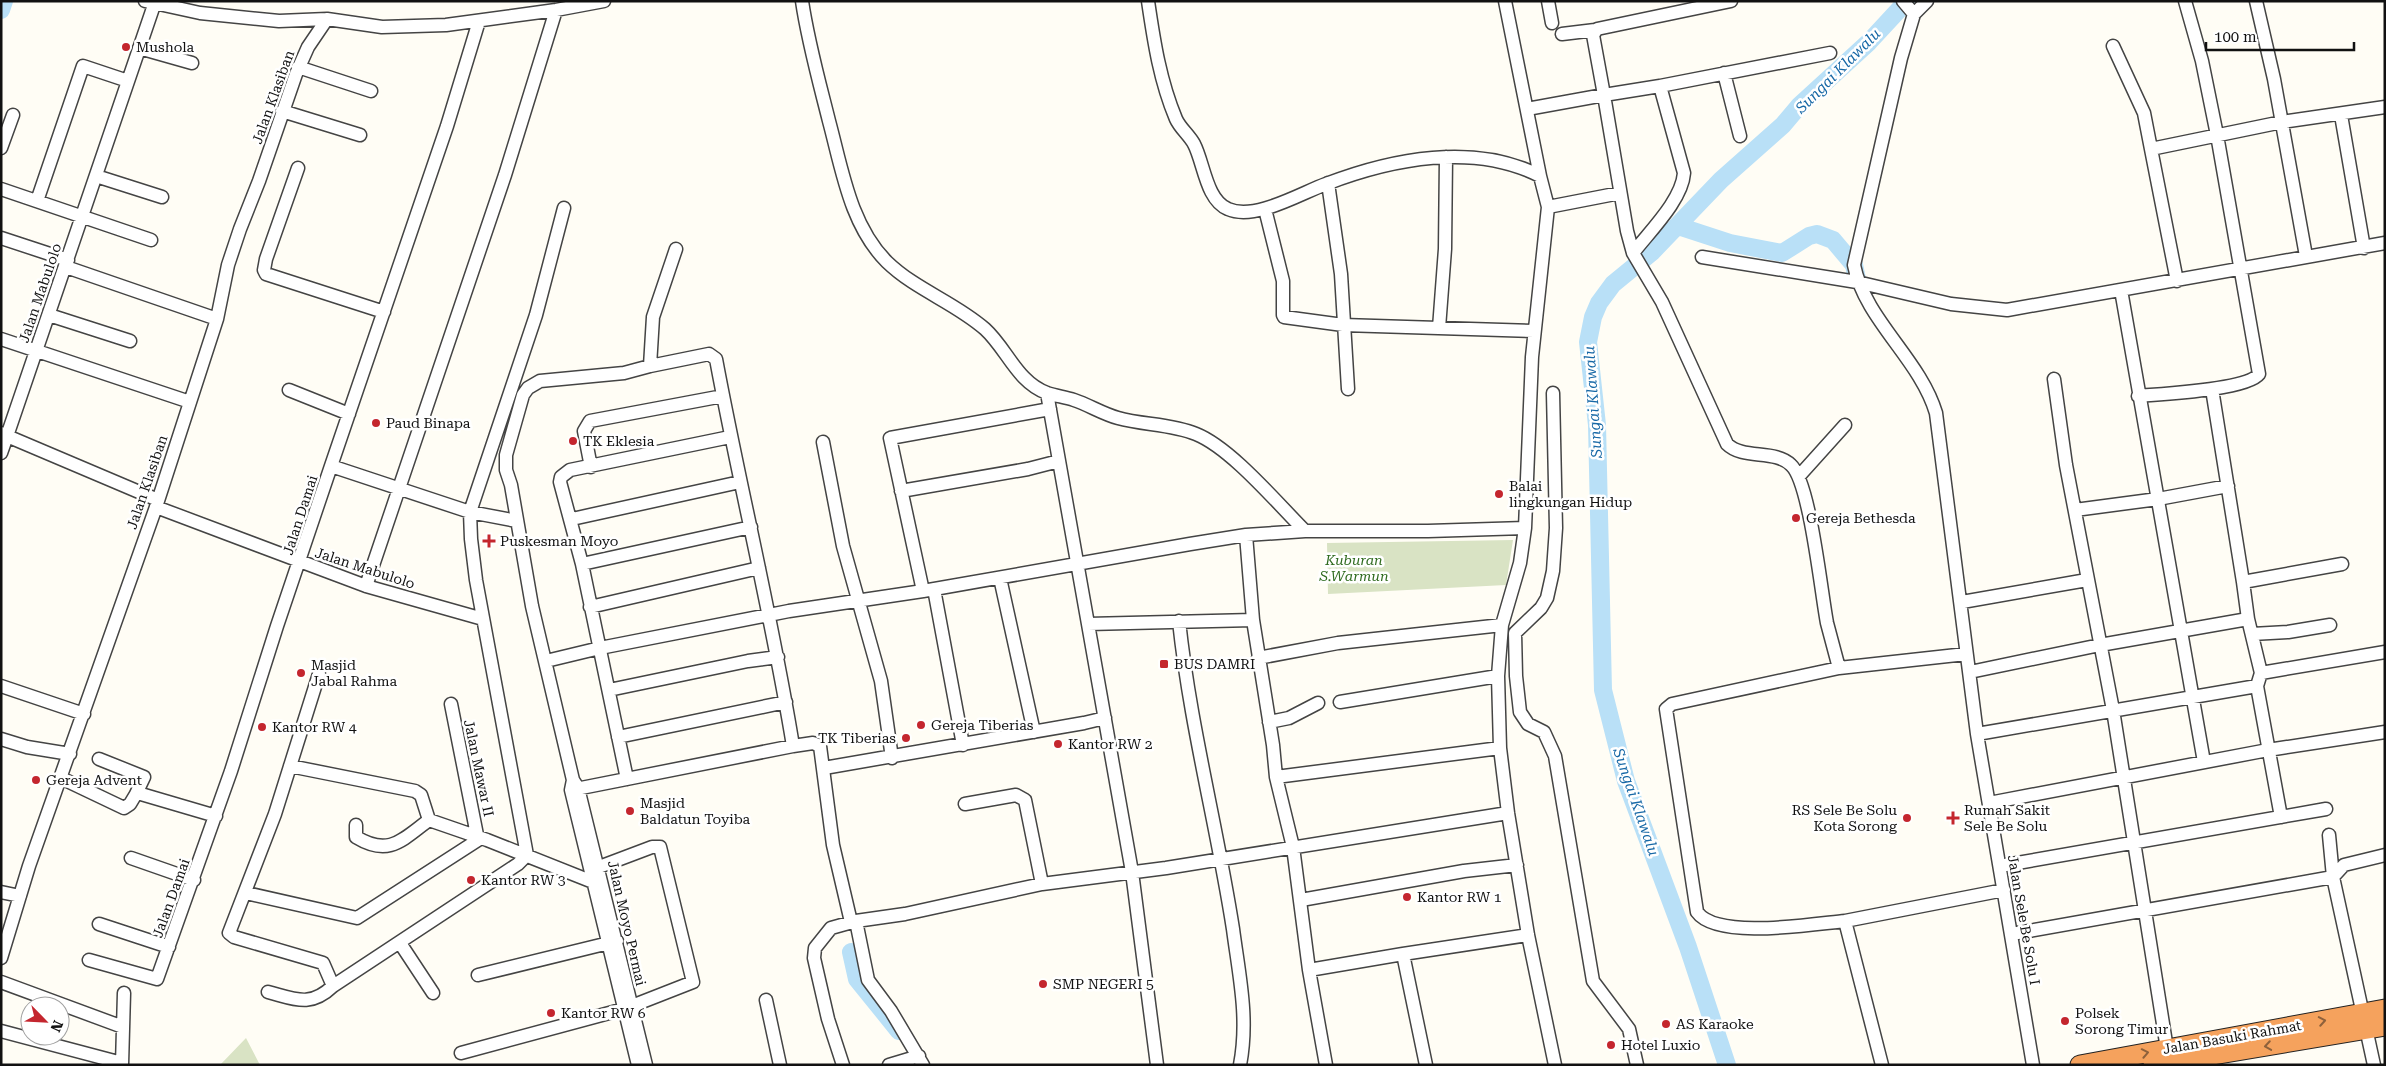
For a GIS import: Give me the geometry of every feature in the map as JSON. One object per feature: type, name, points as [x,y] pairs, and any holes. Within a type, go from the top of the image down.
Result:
[{"type":"highway","name":"Jalan Basuki Rahmat","points":[[2153,1065],[2372,1023],[2385,1009]]},
{"type":"highway","name":"Jalan Basuki Rahmat","points":[[2080,1065],[2167,1048],[2372,1023]]},
{"type":"street","points":[[149,3],[200,13],[279,21],[327,19],[382,27],[446,25],[556,10],[604,1]]},
{"type":"street","points":[[802,1],[806,29],[846,183],[859,222],[873,246],[888,262],[915,284],[958,307],[987,330],[1027,382],[1047,393],[1075,400],[1117,418],[1196,434],[1230,456],[1305,531]]},
{"type":"street","points":[[1148,1],[1158,66],[1166,93],[1177,121],[1194,143],[1212,192],[1228,209],[1252,211],[1265,209],[1328,183],[1416,160],[1446,157],[1507,164],[1540,176]]},
{"type":"street","points":[[1505,1],[1548,207],[1534,331],[1525,528],[1520,563],[1502,625],[1498,676],[1500,748],[1508,812],[1528,935],[1555,1065]]},
{"type":"street","points":[[1548,1],[1552,23]]},
{"type":"street","points":[[1857,282],[1854,265],[1901,58],[1908,7],[1927,1]]},
{"type":"street","points":[[2138,396],[2212,389],[2250,381],[2258,374],[2242,268],[2217,135],[2202,61],[2186,1]]},
{"type":"street","points":[[2256,1],[2282,122],[2306,256]]},
{"type":"street","points":[[1562,34],[1595,30],[1605,26],[1727,2]]},
{"type":"street","name":"Jalan Mabulolo","points":[[149,3],[139,48],[67,264],[37,350],[4,434],[157,504],[300,562],[366,586],[483,619]]},
{"type":"street","points":[[366,586],[502,184],[556,10]]},
{"type":"street","name":"Jalan Klasiban","points":[[1,958],[20,896],[142,542],[157,504],[217,319],[228,265],[298,68],[308,47],[327,19]]},
{"type":"street","points":[[331,466],[447,126],[479,21]]},
{"type":"street","points":[[1595,30],[1593,35],[1626,231],[1637,257],[1662,302],[1727,444],[1741,450],[1782,459],[1790,464],[1800,476],[1827,623],[1839,668]]},
{"type":"street","points":[[2113,46],[2144,113],[2177,281]]},
{"type":"street","points":[[139,48],[192,64]]},
{"type":"street","points":[[1527,109],[1660,86],[1830,53]]},
{"type":"street","points":[[37,201],[83,66],[128,81]]},
{"type":"street","points":[[298,68],[371,91]]},
{"type":"street","points":[[1724,74],[1740,136]]},
{"type":"street","points":[[1637,257],[1678,195],[1683,183],[1684,173],[1660,86]]},
{"type":"street","points":[[2151,149],[2282,122],[2385,107]]},
{"type":"street","points":[[282,111],[360,135]]},
{"type":"street","points":[[2341,114],[2364,248]]},
{"type":"street","points":[[1,147],[13,115]]},
{"type":"street","points":[[1439,328],[1445,249],[1446,157]]},
{"type":"street","points":[[298,168],[266,259],[264,270],[266,274],[382,317]]},
{"type":"street","points":[[96,176],[162,197]]},
{"type":"street","points":[[1328,183],[1341,274],[1348,389]]},
{"type":"street","points":[[1,189],[151,240]]},
{"type":"street","points":[[1548,207],[1620,193]]},
{"type":"street","points":[[268,992],[307,1001],[322,996],[333,986],[522,862],[527,855],[483,619],[471,539],[470,512],[521,386],[564,208]]},
{"type":"street","points":[[1265,209],[1283,282],[1282,315],[1293,319],[1343,325],[1534,331]]},
{"type":"street","points":[[1,238],[217,319]]},
{"type":"street","points":[[1702,257],[1857,282],[1951,304],[1998,310],[2026,308],[2306,256],[2385,244]]},
{"type":"street","points":[[650,366],[654,317],[676,249]]},
{"type":"street","name":"Jalan Sele Be Solu I","points":[[1857,282],[1931,397],[1936,413],[1962,602],[1961,617],[1977,734],[2033,1065]]},
{"type":"street","points":[[2121,290],[2138,396],[2204,762]]},
{"type":"street","points":[[49,315],[130,341]]},
{"type":"street","points":[[1,339],[190,402]]},
{"type":"street","points":[[521,386],[561,378],[624,373],[650,366],[712,355],[716,359],[730,437],[770,616],[793,746]]},
{"type":"street","points":[[2054,379],[2087,580],[2113,710],[2167,1048]]},
{"type":"street","points":[[521,386],[523,395],[506,455],[506,470],[518,521],[532,606],[574,786],[627,779],[793,746],[813,743],[820,746],[833,845],[868,980],[917,1060],[889,1065]]},
{"type":"street","points":[[2212,389],[2248,619],[2261,673],[2257,686],[2281,817]]},
{"type":"street","points":[[289,390],[349,414]]},
{"type":"street","points":[[1047,393],[1132,872],[1156,1039],[1157,1065]]},
{"type":"street","points":[[1554,393],[1555,558],[1551,583],[1544,603],[1535,616],[1515,633],[1518,704],[1524,719],[1544,732],[1555,756],[1593,981],[1606,1002],[1621,1016],[1629,1030],[1637,1065]]},
{"type":"street","points":[[591,467],[584,430],[590,421],[723,396]]},
{"type":"street","points":[[963,745],[928,590],[901,491],[890,438],[1050,408]]},
{"type":"street","points":[[1800,476],[1845,425]]},
{"type":"street","points":[[1,453],[4,434]]},
{"type":"street","points":[[627,779],[572,519],[560,482],[561,477],[570,470],[730,437]]},
{"type":"street","points":[[823,442],[844,546],[858,602],[870,637],[880,681],[892,758]]},
{"type":"street","points":[[901,491],[1028,469],[1059,460]]},
{"type":"street","name":"Jalan Damai","points":[[88,960],[158,980],[216,816],[331,466],[470,512],[518,521]]},
{"type":"street","points":[[572,519],[740,482]]},
{"type":"street","points":[[2075,510],[2158,499],[2228,486]]},
{"type":"street","points":[[582,564],[751,528]]},
{"type":"street","points":[[546,662],[600,648],[770,616],[1246,535],[1305,531],[1428,531],[1525,528]]},
{"type":"street","points":[[1246,535],[1258,658],[1276,777],[1293,848],[1309,970],[1326,1065]]},
{"type":"street","points":[[2243,582],[2342,564]]},
{"type":"street","points":[[590,606],[759,568]]},
{"type":"street","points":[[1000,578],[1034,732]]},
{"type":"street","points":[[1962,602],[2087,580]]},
{"type":"street","points":[[1970,672],[2100,645],[2248,619]]},
{"type":"street","points":[[1088,624],[1253,620]]},
{"type":"street","points":[[1179,621],[1188,690],[1222,859],[1245,1011],[1244,1045],[1240,1065]]},
{"type":"street","points":[[1258,658],[1338,643],[1502,625]]},
{"type":"street","points":[[2252,634],[2288,632],[2330,625]]},
{"type":"street","points":[[2261,673],[2385,652]]},
{"type":"street","points":[[1966,654],[1839,668],[1672,704],[1666,709],[1697,912],[1702,918],[1717,925],[1728,927],[1788,926],[1846,921],[2004,890]]},
{"type":"street","points":[[609,690],[748,661],[778,657]]},
{"type":"street","points":[[320,674],[275,814],[246,893],[230,928],[231,935],[323,963],[333,986]]},
{"type":"street","points":[[1340,702],[1498,676]]},
{"type":"street","points":[[1,686],[84,714]]},
{"type":"street","points":[[1977,734],[2257,686]]},
{"type":"street","points":[[618,736],[786,702]]},
{"type":"street","points":[[1269,722],[1289,718],[1318,703]]},
{"type":"street","name":"Jalan Mawar II","points":[[451,704],[478,838]]},
{"type":"street","points":[[824,768],[892,758],[1105,718]]},
{"type":"street","points":[[1989,803],[2123,776],[2268,750],[2385,732]]},
{"type":"street","points":[[1,739],[27,748],[70,754]]},
{"type":"street","points":[[1276,777],[1339,767],[1500,748]]},
{"type":"street","points":[[61,778],[124,808],[130,804],[144,777],[99,759]]},
{"type":"street","points":[[290,766],[415,791],[421,795],[429,820]]},
{"type":"street","name":"Jalan Moyo Permai","points":[[574,786],[599,867],[598,884]]},
{"type":"street","name":"Jalan Moyo Permai","points":[[574,786],[613,942],[628,1008],[638,1065]]},
{"type":"street","points":[[136,794],[216,816]]},
{"type":"street","points":[[965,804],[1016,795],[1025,800],[1042,884]]},
{"type":"street","points":[[2000,866],[2326,809]]},
{"type":"street","points":[[843,1065],[828,1019],[814,952],[831,928],[1042,884],[1222,859],[1508,812]]},
{"type":"street","points":[[429,820],[527,855],[598,884]]},
{"type":"street","points":[[356,825],[356,837],[378,847],[388,847],[399,842],[429,820]]},
{"type":"street","points":[[2329,835],[2333,878],[2372,1023],[2374,1065]]},
{"type":"street","points":[[246,893],[357,918],[478,840],[478,838]]},
{"type":"street","points":[[461,1053],[628,1008],[693,982],[662,850],[658,846],[599,867]]},
{"type":"street","points":[[2012,934],[2333,878],[2339,868],[2344,865],[2385,856]]},
{"type":"street","points":[[131,858],[194,880]]},
{"type":"street","points":[[1301,900],[1455,872],[1517,865]]},
{"type":"street","points":[[1,892],[20,896]]},
{"type":"street","points":[[1846,921],[1882,1065]]},
{"type":"street","points":[[98,924],[169,947]]},
{"type":"street","points":[[1309,970],[1528,935]]},
{"type":"street","points":[[478,975],[613,942]]},
{"type":"street","points":[[400,943],[433,993]]},
{"type":"street","points":[[1403,954],[1426,1065]]},
{"type":"street","points":[[1,982],[123,1027]]},
{"type":"street","points":[[1,1032],[122,1064],[124,993]]},
{"type":"street","points":[[766,1000],[780,1065]]},
{"type":"street","name":"Jalan Moyo Permai","points":[[628,1008],[646,1065]]},
{"type":"green space","name":"Kuburan S.Warmun","points":[[1513,540],[1506,585],[1328,594],[1327,543]]},
{"type":"green space","points":[[246,1038],[260,1065],[220,1065]]},
{"type":"waterway","points":[[1,10],[4,1]]},
{"type":"waterway","name":"Sungai Klawalu","points":[[1727,1065],[1688,947],[1626,781],[1603,690],[1597,425],[1588,342],[1593,317],[1599,303],[1613,284],[1652,252],[1721,180],[1783,125],[1799,106],[1869,42],[1907,1]]},
{"type":"waterway","points":[[1678,226],[1730,243],[1782,253],[1809,236],[1817,234],[1833,240],[1854,265],[1857,279]]},
{"type":"waterway","points":[[851,952],[857,979],[899,1031]]},
{"type":"place","name":"Mushola","points":[[126,47]]},
{"type":"place","name":"Paud Binapa","points":[[376,423]]},
{"type":"place","name":"TK Eklesia","points":[[573,441]]},
{"type":"place","name":"Balai lingkungan Hidup","points":[[1499,494]]},
{"type":"place","name":"Gereja Bethesda","points":[[1796,518]]},
{"type":"place","name":"Puskesman Moyo","points":[[489,541]]},
{"type":"place","name":"BUS DAMRI","points":[[1164,664]]},
{"type":"place","name":"Masjid Jabal Rahma","points":[[301,673]]},
{"type":"place","name":"Gereja Tiberias","points":[[921,725]]},
{"type":"place","name":"Kantor RW 4","points":[[262,727]]},
{"type":"place","name":"TK Tiberias","points":[[906,738]]},
{"type":"place","name":"Kantor RW 2","points":[[1058,744]]},
{"type":"place","name":"Gereja Advent","points":[[36,780]]},
{"type":"place","name":"Masjid Baldatun Toyiba","points":[[630,811]]},
{"type":"place","name":"RS Sele Be Solu Kota Sorong","points":[[1907,818]]},
{"type":"place","name":"Rumah Sakit Sele Be Solu","points":[[1953,818]]},
{"type":"place","name":"Kantor RW 3","points":[[471,880]]},
{"type":"place","name":"Kantor RW 1","points":[[1407,897]]},
{"type":"place","name":"SMP NEGERI 5","points":[[1043,984]]},
{"type":"place","name":"Kantor RW 6","points":[[551,1013]]},
{"type":"place","name":"Polsek Sorong Timur","points":[[2065,1021]]},
{"type":"place","name":"AS Karaoke","points":[[1666,1024]]},
{"type":"place","name":"Hotel Luxio","points":[[1611,1045]]}]
